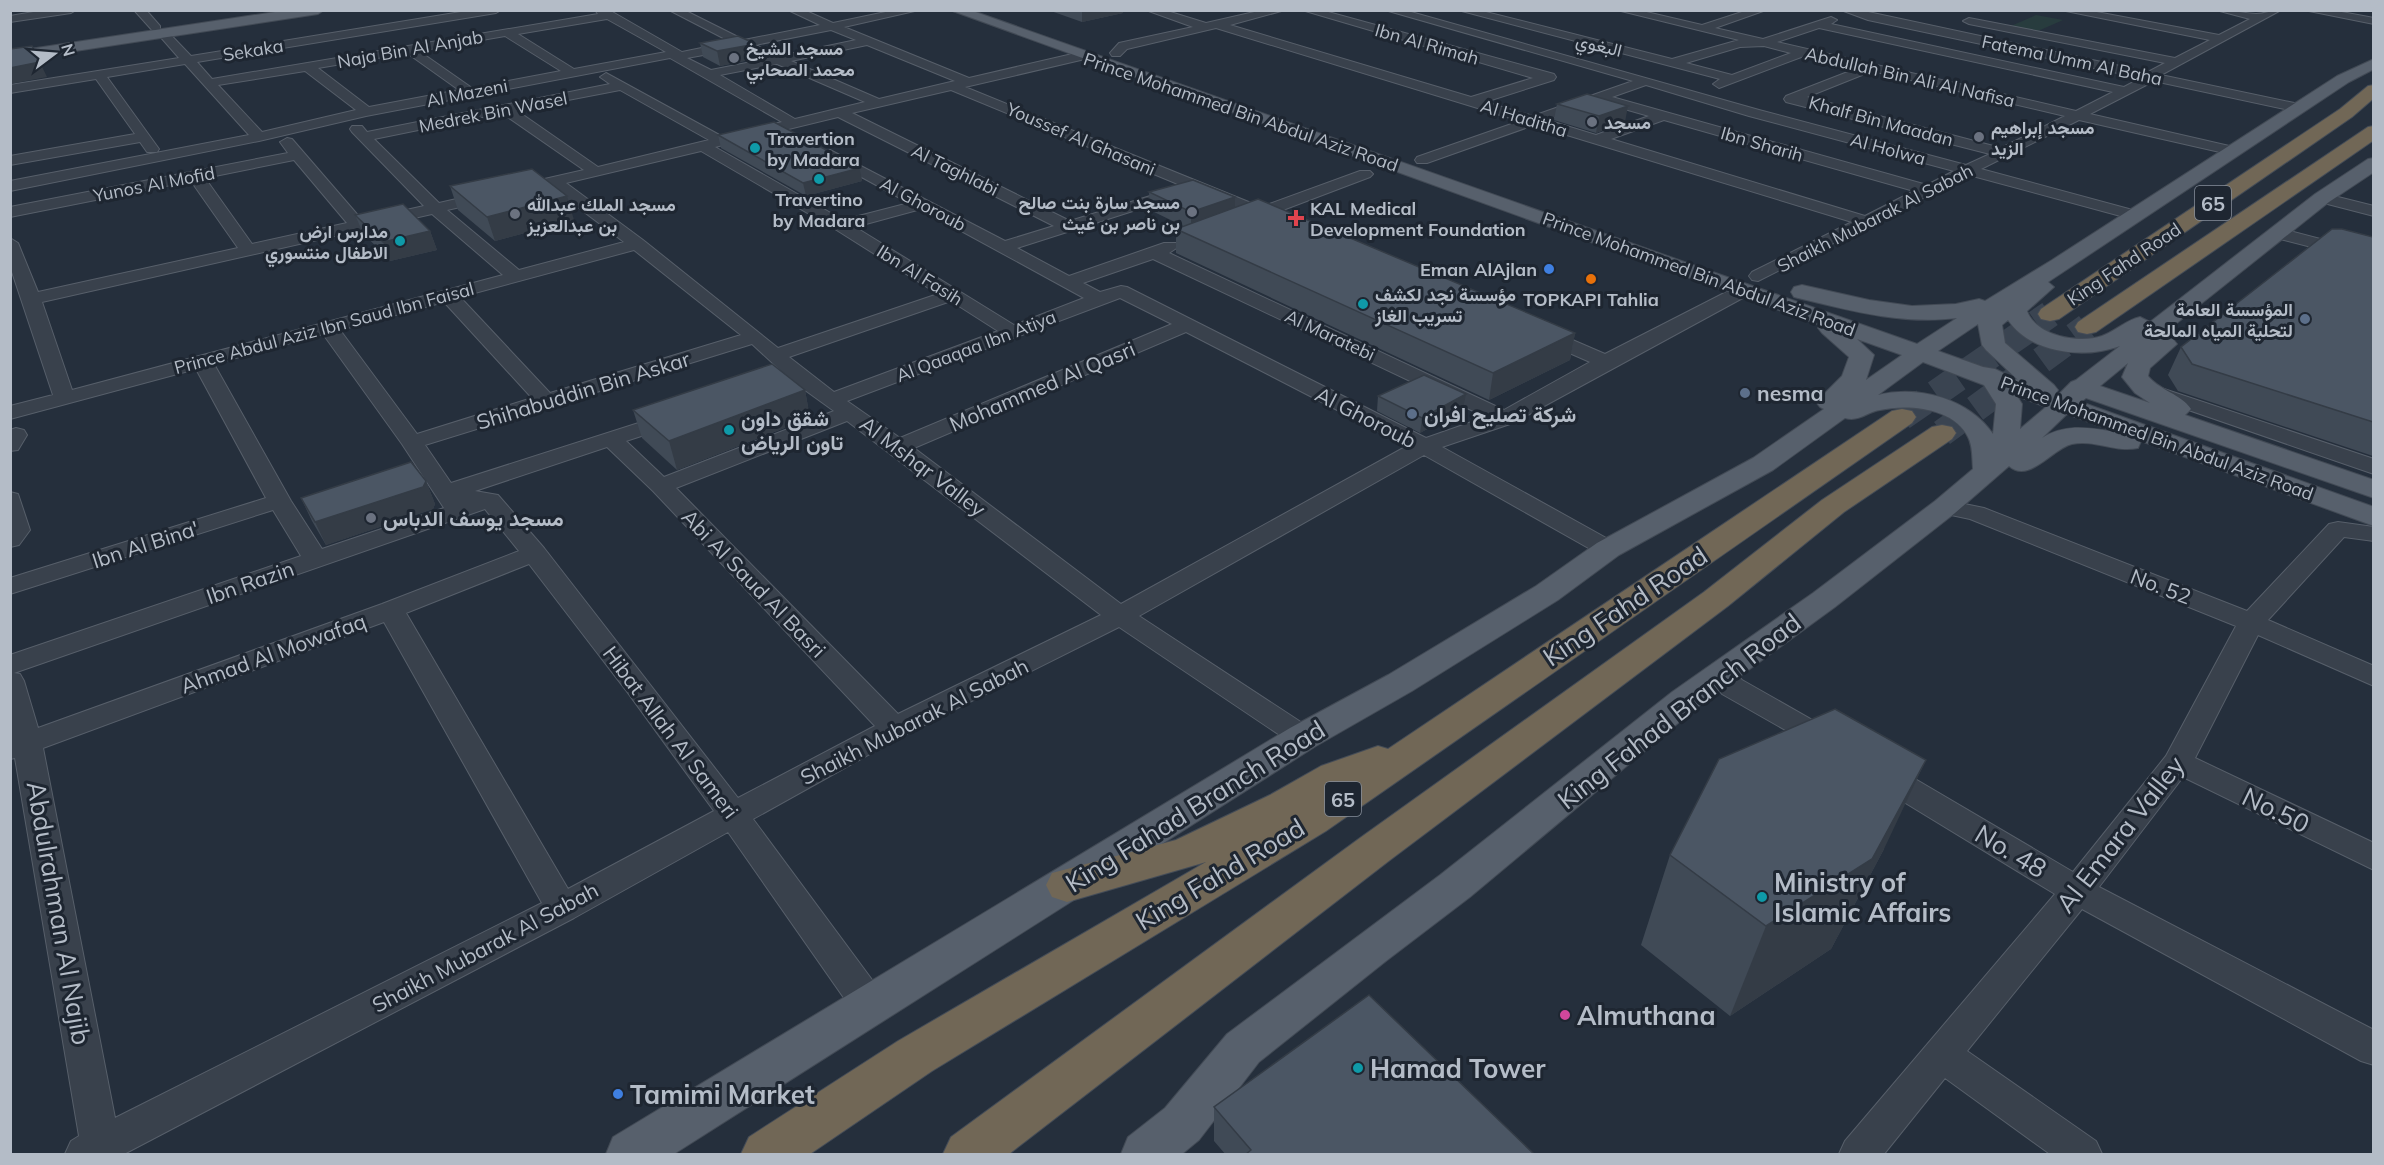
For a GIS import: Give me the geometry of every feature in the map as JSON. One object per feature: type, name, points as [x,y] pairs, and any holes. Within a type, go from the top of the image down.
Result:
[{"type":"highway","points":[[2352,106],[2352,92],[2373,73]]},
{"type":"highway","name":"King Fahd Road","points":[[2050,314],[2346,113],[2373,90]]},
{"type":"highway","name":"King Fahd Road","points":[[2086,327],[2373,131]]},
{"type":"highway","name":"King Fahd Road","points":[[767,1155],[915,1056],[1312,820],[1902,417]]},
{"type":"highway","name":"King Fahd Road","points":[[969,1155],[1375,849],[1716,599],[1833,506],[1942,433]]},
{"type":"highway","points":[[1067,885],[1186,854],[1284,806],[1335,776],[1424,742]]},
{"type":"main road","points":[[10,57],[271,10]]},
{"type":"main road","points":[[10,49],[318,10]]},
{"type":"main road","name":"Prince Mohammed Bin Abdul Aziz Road","points":[[956,10],[1081,56],[1751,283],[1802,292],[1930,346]]},
{"type":"main road","name":"Prince Mohammed Bin Abdul Aziz Road","points":[[991,10],[1422,160],[1751,283],[1813,315],[2015,366]]},
{"type":"main road","points":[[1763,464],[1930,346],[2060,265],[2343,78],[2373,63]]},
{"type":"main road","points":[[1945,507],[2164,321],[2322,198],[2373,163]]},
{"type":"main road","points":[[2060,265],[2045,285],[2015,309],[2016,318],[2023,326],[2047,339],[2065,343],[2086,346],[2110,341],[2122,336],[2173,300],[2203,291]]},
{"type":"main road","points":[[1802,292],[1872,308],[1918,315],[1960,311],[1980,305],[2060,265]]},
{"type":"main road","points":[[2060,265],[2000,313],[1990,324],[1994,345],[2015,366],[2073,396]]},
{"type":"main road","points":[[1763,464],[1854,379],[1860,365],[1862,355],[1813,315]]},
{"type":"main road","points":[[2164,321],[2171,339],[2139,365],[2135,377],[2144,388],[2180,410],[2342,469],[2373,489]]},
{"type":"main road","points":[[1930,346],[1994,380],[2009,404],[2006,440],[1987,471]]},
{"type":"main road","name":"Prince Mohammed Bin Abdul Aziz Road","points":[[1994,380],[2073,396],[2373,489]]},
{"type":"main road","name":"Prince Mohammed Bin Abdul Aziz Road","points":[[2073,396],[2260,475],[2373,517]]},
{"type":"main road","points":[[1763,464],[1783,459],[1811,446],[1831,426],[1856,409],[1886,400],[1914,400],[1957,413],[1972,423],[1983,441],[1987,471]]},
{"type":"main road","points":[[1945,507],[2010,472],[2064,436],[2084,435],[2138,443],[2260,475]]},
{"type":"main road","name":"King Fahad Branch Road","points":[[631,1155],[1303,737],[1400,683],[1548,593],[1608,549],[1763,464]]},
{"type":"main road","name":"King Fahad Branch Road","points":[[1146,1155],[1182,1125],[1243,1048],[1455,886],[1684,700],[1824,600],[1945,507]]},
{"type":"street","points":[[140,10],[259,137]]},
{"type":"street","name":"Sekaka","points":[[10,90],[496,10]]},
{"type":"street","points":[[674,10],[742,44],[782,59],[878,103]]},
{"type":"street","name":"Youssef Al Ghasani","points":[[794,10],[830,27],[869,41],[960,84],[1195,187],[1293,227]]},
{"type":"street","name":"Al Mazeni","points":[[158,158],[366,112],[593,69],[742,44],[914,10]]},
{"type":"street","name":"Al Haditha","points":[[1151,10],[1531,120],[1865,221]]},
{"type":"street","name":"Ibn Al Rimah","points":[[1307,10],[1558,74]]},
{"type":"street","name":"Al Holwa","points":[[1390,10],[1693,93],[1691,96],[2134,215]]},
{"type":"street","name":"البغوي","points":[[1463,10],[1735,79]]},
{"type":"street","name":"Abdullah Bin Ali Al Nafisa","points":[[1622,10],[2233,151]]},
{"type":"street","points":[[1673,63],[1739,44],[1763,43],[1851,12],[1872,14],[1881,10]]},
{"type":"street","points":[[1927,30],[1977,10]]},
{"type":"street","points":[[2066,10],[2222,39]]},
{"type":"street","points":[[2221,10],[2262,18]]},
{"type":"street","name":"Shaikh Mubarak Al Sabah","points":[[93,1150],[562,908],[894,728],[1120,616],[1424,446],[1505,418],[1865,221],[2126,91],[2276,10]]},
{"type":"street","points":[[2309,10],[2373,21]]},
{"type":"street","points":[[10,19],[64,11]]},
{"type":"street","points":[[1116,53],[1123,46],[1274,11]]},
{"type":"street","points":[[1700,29],[1756,11]]},
{"type":"street","name":"Fatema Umm Al Baha","points":[[1851,12],[2299,108]]},
{"type":"street","points":[[605,13],[709,74],[791,130]]},
{"type":"street","name":"Naja Bin Al Anjab","points":[[210,83],[508,33],[605,13]]},
{"type":"street","points":[[1953,20],[2178,62]]},
{"type":"street","points":[[1816,24],[2126,91]]},
{"type":"street","points":[[1505,42],[1542,31]]},
{"type":"street","points":[[508,33],[572,73]]},
{"type":"street","points":[[1818,55],[1869,36]]},
{"type":"street","points":[[709,74],[869,41]]},
{"type":"street","points":[[410,50],[471,93]]},
{"type":"street","points":[[1693,93],[1803,52]]},
{"type":"street","points":[[32,299],[436,209],[721,141],[791,130],[878,103],[1081,56]]},
{"type":"street","points":[[1470,102],[1589,64]]},
{"type":"street","points":[[308,67],[366,112]]},
{"type":"street","points":[[1754,113],[1870,68]]},
{"type":"street","points":[[593,69],[721,141]]},
{"type":"street","points":[[10,186],[158,158],[100,76]]},
{"type":"street","points":[[1422,160],[1644,80]]},
{"type":"street","name":"Medrek Bin Wasel","points":[[366,136],[620,86]]},
{"type":"street","name":"Ibn Sharih","points":[[1597,97],[1927,190]]},
{"type":"street","name":"Khalf Bin Maadan","points":[[1794,98],[2004,153]]},
{"type":"street","points":[[505,109],[596,172]]},
{"type":"street","name":"Al Taghlabi","points":[[841,113],[1069,227]]},
{"type":"street","points":[[1596,140],[1662,116]]},
{"type":"street","points":[[344,118],[366,136],[436,209],[514,276]]},
{"type":"street","points":[[280,132],[358,226]]},
{"type":"street","points":[[10,161],[144,137]]},
{"type":"street","name":"Ibn Al Fasih","points":[[703,146],[841,226],[1013,332]]},
{"type":"street","name":"Al Ghoroub","points":[[820,149],[1099,299]]},
{"type":"street","name":"Yunos Al Mofid","points":[[10,212],[298,155]]},
{"type":"street","points":[[1240,221],[1365,174]]},
{"type":"street","points":[[195,175],[248,250]]},
{"type":"street","name":"Al Mshqr Valley","points":[[553,181],[637,244],[776,355],[798,376],[898,447],[1120,616],[1303,737]]},
{"type":"street","points":[[1004,247],[1195,187]]},
{"type":"street","points":[[2322,198],[2373,211]]},
{"type":"street","points":[[841,226],[922,204]]},
{"type":"street","points":[[2278,233],[2373,258]]},
{"type":"street","points":[[1068,282],[1186,241]]},
{"type":"street","points":[[10,243],[32,299],[64,398]]},
{"type":"street","name":"Prince Abdul Aziz Ibn Saud Ibn Faisal","points":[[10,413],[637,244]]},
{"type":"street","name":"Al Maratebi","points":[[1155,253],[1505,418]]},
{"type":"street","name":"Al Ghoroub","points":[[1120,291],[1424,446],[1608,549]]},
{"type":"street","name":"Al Qaaqaa Ibn Atiya","points":[[832,400],[1120,291]]},
{"type":"street","points":[[447,294],[546,400]]},
{"type":"street","points":[[776,355],[952,295]]},
{"type":"street","points":[[1520,324],[1606,362]]},
{"type":"street","name":"Mohammed Al Qasri","points":[[898,447],[1186,325]]},
{"type":"street","points":[[327,327],[412,442],[451,501]]},
{"type":"street","name":"Shihabuddin Bin Askar","points":[[412,442],[755,338]]},
{"type":"street","points":[[202,362],[279,501],[316,560]]},
{"type":"street","points":[[776,383],[798,376]]},
{"type":"street","points":[[2144,388],[2373,466]]},
{"type":"street","points":[[661,486],[851,412]]},
{"type":"street","name":"Ibn Razin","points":[[10,665],[316,560],[451,501],[612,439],[688,413]]},
{"type":"street","name":"Abi Al Saud Al Basri","points":[[612,439],[661,486],[894,728]]},
{"type":"street","points":[[10,499],[18,530],[10,540]]},
{"type":"street","name":"Hibat Allah Al Sameri","points":[[451,501],[490,500],[535,554],[734,815],[872,1007]]},
{"type":"street","name":"Ibn Al Bina'","points":[[10,586],[279,501]]},
{"type":"street","name":"No. 52","points":[[1945,507],[1976,513],[2251,622],[2373,676]]},
{"type":"street","name":"Al Emara Valley","points":[[1859,1155],[2178,762],[2251,622],[2338,529],[2373,534]]},
{"type":"street","name":"Ahmad Al Mowafaq","points":[[19,745],[391,610],[535,554]]},
{"type":"street","points":[[391,610],[562,908]]},
{"type":"street","name":"No. 48","points":[[1720,674],[1732,687],[2076,890],[2373,1049]]},
{"type":"street","name":"Abdulrahman Al Najib","points":[[10,681],[19,745],[93,1150]]},
{"type":"street","name":"No.50","points":[[2178,762],[2373,858]]},
{"type":"street","points":[[1942,1053],[2082,1155]]},
{"type":"green space","points":[[2036,15],[2063,20],[2038,31],[2011,26]]},
{"type":"building","points":[[738,36],[756,44],[717,51],[700,43]]},
{"type":"building","points":[[32,46],[40,62],[10,68],[10,49]]},
{"type":"building","points":[[1587,94],[1628,106],[1599,116],[1557,104]]},
{"type":"building","points":[[774,122],[860,168],[803,183],[718,135]]},
{"type":"building","points":[[532,169],[567,196],[487,217],[450,186]]},
{"type":"building","points":[[1193,180],[1235,197],[1191,212],[1149,192]]},
{"type":"building","points":[[1258,199],[1575,333],[1493,373],[1176,229]]},
{"type":"building","points":[[403,204],[430,231],[383,242],[355,215]]},
{"type":"building","name":"المؤسسة العامة لتحلية المياه المالحة","points":[[2332,229],[2342,229],[2373,237],[2373,422],[2192,364],[2181,347]]},
{"type":"building","points":[[772,364],[805,390],[669,441],[633,410]]},
{"type":"building","points":[[1424,375],[1466,394],[1422,418],[1378,396]]},
{"type":"building","points":[[411,462],[426,481],[423,487],[315,522],[301,498]]},
{"type":"building","points":[[1835,709],[1926,760],[1872,859],[1766,926],[1670,855],[1719,759]]},
{"type":"building","name":"Hamad Tower","points":[[1369,995],[1535,1155],[1245,1155],[1251,1150],[1214,1107]]},
{"type":"tunnel","points":[[1902,417],[2050,314]]},
{"type":"tunnel","points":[[1942,433],[2087,327]]},
{"type":"place","name":"مسجد الشيخ محمد الصحابي","points":[[734,58]]},
{"type":"place","name":"مسجد","points":[[1592,122]]},
{"type":"place","name":"مسجد إبراهيم الزيد","points":[[1979,137]]},
{"type":"place","name":"Travertion by Madara","points":[[755,148]]},
{"type":"place","name":"Travertino by Madara","points":[[819,179]]},
{"type":"place","name":"مسجد سارة بنت صالح بن ناصر بن غيث","points":[[1192,212]]},
{"type":"place","name":"مسجد الملك عبدالله بن عبدالعزيز","points":[[515,214]]},
{"type":"place","name":"KAL Medical Development Foundation","points":[[1296,218]]},
{"type":"place","name":"مدارس ارض الاطفال منتسوري","points":[[400,241]]},
{"type":"place","name":"Eman AlAjlan","points":[[1549,269]]},
{"type":"place","name":"TOPKAPI Tahlia","points":[[1591,279]]},
{"type":"place","name":"مؤسسة نجد لكشف تسريب الغاز","points":[[1363,304]]},
{"type":"place","name":"المؤسسة العامة لتحلية المياه المالحة","points":[[2305,319]]},
{"type":"place","name":"nesma","points":[[1745,393]]},
{"type":"place","name":"شركة تصليح افران","points":[[1412,414]]},
{"type":"place","name":"شقق داون تاون الرياض","points":[[729,430]]},
{"type":"place","name":"مسجد يوسف الدباس","points":[[371,518]]},
{"type":"place","name":"Ministry of Islamic Affairs","points":[[1762,897]]},
{"type":"place","name":"Almuthana","points":[[1565,1015]]},
{"type":"place","name":"Hamad Tower","points":[[1358,1068]]},
{"type":"place","name":"Tamimi Market","points":[[618,1094]]}]
